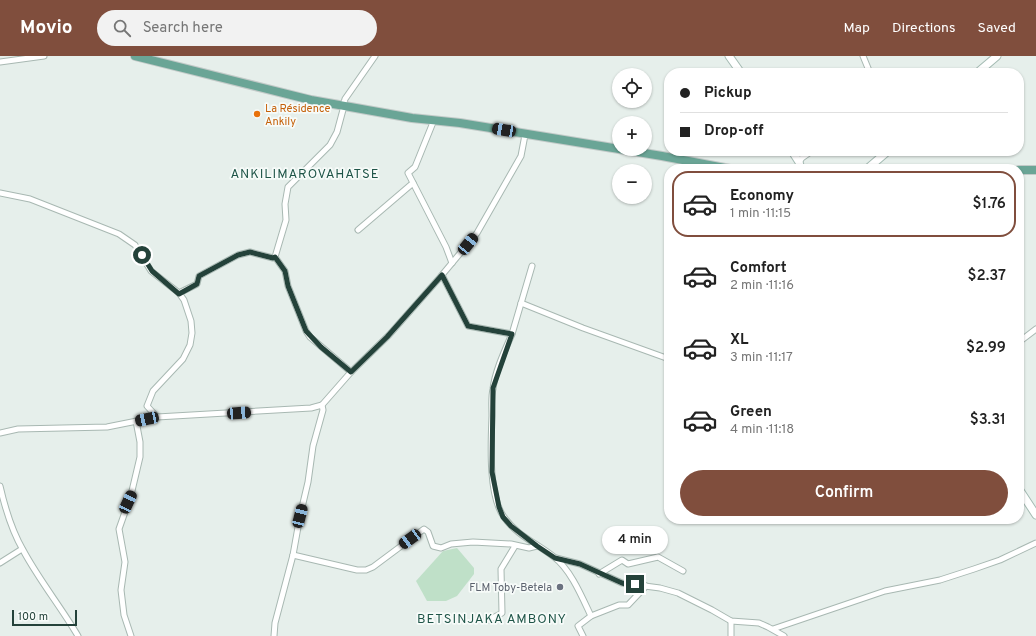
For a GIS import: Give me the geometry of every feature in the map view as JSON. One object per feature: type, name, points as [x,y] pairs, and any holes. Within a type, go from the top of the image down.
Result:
[{"type":"main road","points":[[135,56],[311,100],[412,118],[460,123],[702,164]]},
{"type":"main road","points":[[1024,170],[1036,170]]},
{"type":"street","points":[[0,62],[44,56]]},
{"type":"street","points":[[275,257],[286,220],[285,204],[288,187],[330,145],[337,132],[345,99],[375,56]]},
{"type":"street","points":[[729,56],[737,68]]},
{"type":"street","points":[[863,56],[868,68]]},
{"type":"street","points":[[983,68],[997,56]]},
{"type":"street","points":[[434,120],[415,167],[408,173],[446,247],[452,263]]},
{"type":"street","points":[[0,433],[18,429],[107,427],[157,417],[311,408],[322,405],[351,372],[387,337],[477,233],[521,156],[525,135]]},
{"type":"street","points":[[873,164],[882,156]]},
{"type":"street","points":[[358,230],[413,183]]},
{"type":"street","points":[[0,193],[30,199],[118,234],[135,245],[152,271],[184,300],[191,321],[192,333],[190,345],[183,359],[153,391],[147,406],[157,417]]},
{"type":"street","points":[[179,294],[197,284],[199,276],[238,255],[250,252],[273,258],[275,257]]},
{"type":"street","points":[[275,257],[285,271],[288,286],[306,331],[316,342],[351,372]]},
{"type":"street","points":[[532,266],[512,334],[493,388],[492,472],[499,507],[503,517],[511,526],[555,558],[567,572],[591,616]]},
{"type":"street","points":[[442,275],[468,326],[512,334]]},
{"type":"street","points":[[521,303],[583,328],[664,357]]},
{"type":"street","points":[[1024,338],[1036,329]]},
{"type":"street","points":[[274,636],[275,622],[293,555],[308,482],[313,446],[323,410],[322,405]]},
{"type":"street","points":[[131,636],[124,615],[121,590],[125,562],[119,529],[131,494],[140,457],[140,442],[136,421]]},
{"type":"street","points":[[0,486],[6,511],[22,549],[45,587],[65,614],[78,636]]},
{"type":"street","points":[[1024,497],[1036,515]]},
{"type":"street","points":[[293,555],[357,570],[366,570],[373,567],[424,529],[428,532],[433,546],[441,548],[452,544],[473,542],[511,544],[529,548],[537,546]]},
{"type":"street","points":[[773,629],[885,591],[940,580],[974,569],[1000,560],[1036,543]]},
{"type":"street","points":[[489,620],[502,613],[501,569],[515,546]]},
{"type":"street","points":[[0,563],[22,549]]},
{"type":"street","points":[[599,574],[622,560],[628,564],[658,557],[683,570]]},
{"type":"street","points":[[555,558],[580,564],[599,574],[622,583],[666,589],[678,593],[731,621],[759,623],[784,636]]},
{"type":"street","points":[[583,636],[578,626],[591,616],[619,605],[628,605],[646,586]]},
{"type":"street","points":[[731,621],[731,636]]},
{"type":"green space","points":[[457,548],[474,568],[474,574],[457,596],[446,601],[427,601],[416,581],[443,551]]},
{"type":"place","name":"La Résidence Ankily","points":[[257,114]]},
{"type":"place","name":"FLM Toby-Betela","points":[[560,587]]},
{"type":"district","name":"ANKILIMAROVAHATSE","points":[[305,173]]},
{"type":"district","name":"BETSINJAKA AMBONY","points":[[492,618]]},
{"type":"route","points":[[142,255],[152,271],[179,294],[197,284],[199,276],[238,255],[250,252],[273,258],[275,257],[285,271],[288,286],[306,331],[310,337],[351,372],[387,337],[442,275],[468,326],[512,334],[499,367],[493,388],[491,445],[492,472],[499,507],[503,517],[521,534],[555,558],[580,564],[612,580],[629,585],[635,584]]}]
